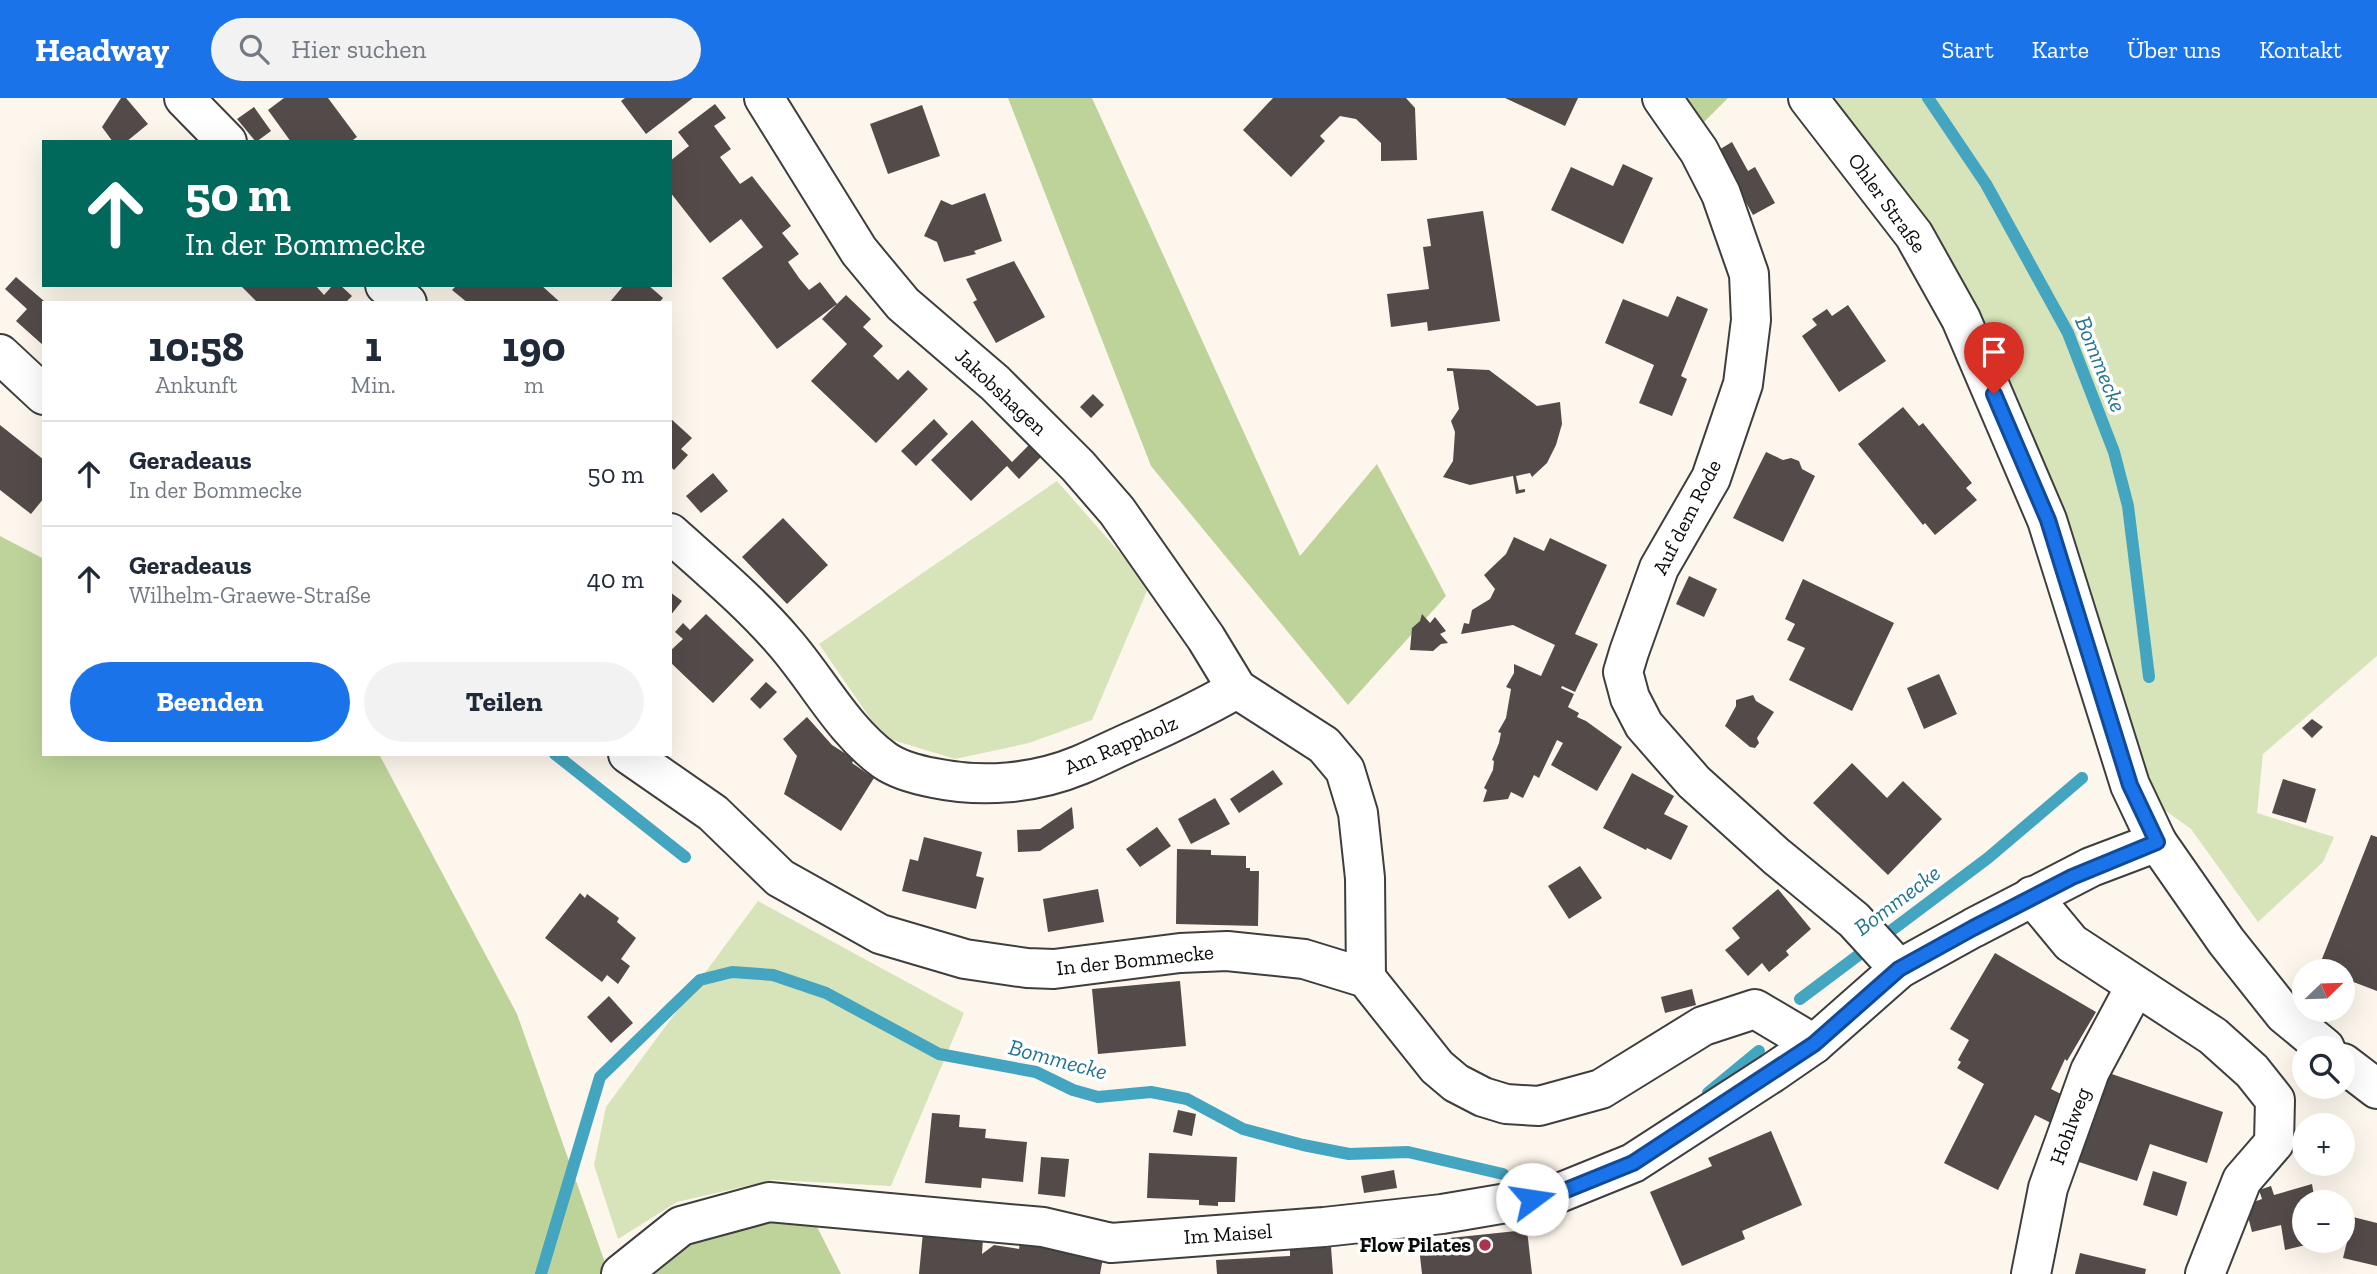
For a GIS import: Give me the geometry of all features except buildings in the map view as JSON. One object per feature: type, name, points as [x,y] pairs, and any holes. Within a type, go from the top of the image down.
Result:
[{"type":"street","points":[[184,98],[225,140]]},
{"type":"street","name":"Jakobshagen","points":[[764,98],[859,251],[903,304],[995,383],[1079,466],[1117,511],[1206,638],[1237,689]]},
{"type":"street","name":"Auf dem Rode","points":[[1662,98],[1699,151],[1721,194],[1749,274],[1751,320],[1743,384],[1712,478],[1659,568],[1623,672],[1630,698],[1644,725],[1694,782],[1776,856],[1854,920],[1893,962]]},
{"type":"street","name":"Ohler Straße","points":[[1808,98],[1914,235],[1961,318],[2048,520],[2130,785],[2157,842],[2227,941],[2284,1014],[2311,1036]]},
{"type":"street","points":[[387,287],[405,301]]},
{"type":"street","points":[[0,354],[42,393]]},
{"type":"street","name":"Am Rappholz","points":[[672,535],[719,576],[785,641],[869,747],[894,766],[925,776],[962,784],[989,784],[1027,780],[1065,770],[1184,719],[1237,689]]},
{"type":"street","points":[[1237,689],[1324,745],[1345,770],[1358,813],[1365,878],[1366,978],[1437,1067],[1455,1083],[1483,1097],[1523,1107],[1539,1106],[1601,1089],[1703,1026],[1755,1009],[1812,1042],[1893,962],[2091,867],[2157,842]]},
{"type":"street","name":"In der Bommecke","points":[[631,756],[713,813],[780,878],[880,934],[892,938],[965,959],[1027,968],[1054,969],[1180,953],[1227,951],[1304,958],[1366,978]]},
{"type":"street","points":[[2032,896],[2071,943],[2213,1036],[2252,1071],[2275,1100],[2274,1143],[2242,1180],[2204,1274]]},
{"type":"street","name":"Hohlweg","points":[[2031,1274],[2048,1188],[2085,1083],[2135,987]]},
{"type":"street","name":"Im Maisel","points":[[621,1274],[681,1226],[769,1202],[1043,1227],[1111,1243],[1324,1227],[1442,1214],[1554,1195],[1633,1163],[1812,1042]]},
{"type":"street","points":[[2355,1072],[2377,1089]]},
{"type":"green space","points":[[1008,98],[1092,98],[1300,556],[1377,464],[1446,596],[1348,705],[1151,466]]},
{"type":"green space","points":[[1673,98],[1728,98],[1695,131]]},
{"type":"green space","points":[[1815,98],[2377,98],[2377,656],[2263,754],[2257,813],[2334,837],[2323,862],[2258,922],[2191,829],[2130,785],[1961,319]]},
{"type":"green space","points":[[1057,481],[1149,586],[1092,720],[1029,743],[955,759],[883,737],[819,644]]},
{"type":"green space","points":[[0,536],[42,558],[42,756],[380,756],[517,1014],[609,1274],[0,1274]]},
{"type":"green space","points":[[758,901],[964,1013],[891,1186],[773,1180],[677,1202],[618,1239],[594,1165],[606,1107]]},
{"type":"green space","points":[[765,1213],[814,1221],[841,1274],[643,1274],[690,1237]]},
{"type":"waterway","name":"Bommecke","points":[[1928,98],[1986,184],[2068,333],[2114,452],[2128,506],[2149,677]]},
{"type":"waterway","name":"Bommecke","points":[[558,756],[685,857]]},
{"type":"waterway","name":"Bommecke","points":[[1800,999],[1988,858],[2082,778]]},
{"type":"waterway","name":"Bommecke","points":[[541,1274],[600,1077],[700,980],[732,972],[773,975],[826,993],[939,1054],[1036,1072],[1073,1090],[1098,1097],[1151,1092],[1187,1099],[1243,1129],[1303,1145],[1349,1154],[1408,1152],[1503,1174]]},
{"type":"waterway","name":"Bommecke","points":[[1708,1093],[1759,1051]]},
{"type":"place","name":"Flow Pilates","points":[[1485,1245]]},
{"type":"route","points":[[1532,1199],[1554,1195],[1633,1163],[1814,1044],[1899,969],[2032,896],[2091,867],[2157,842],[2130,785],[2048,520],[1994,394]]}]
